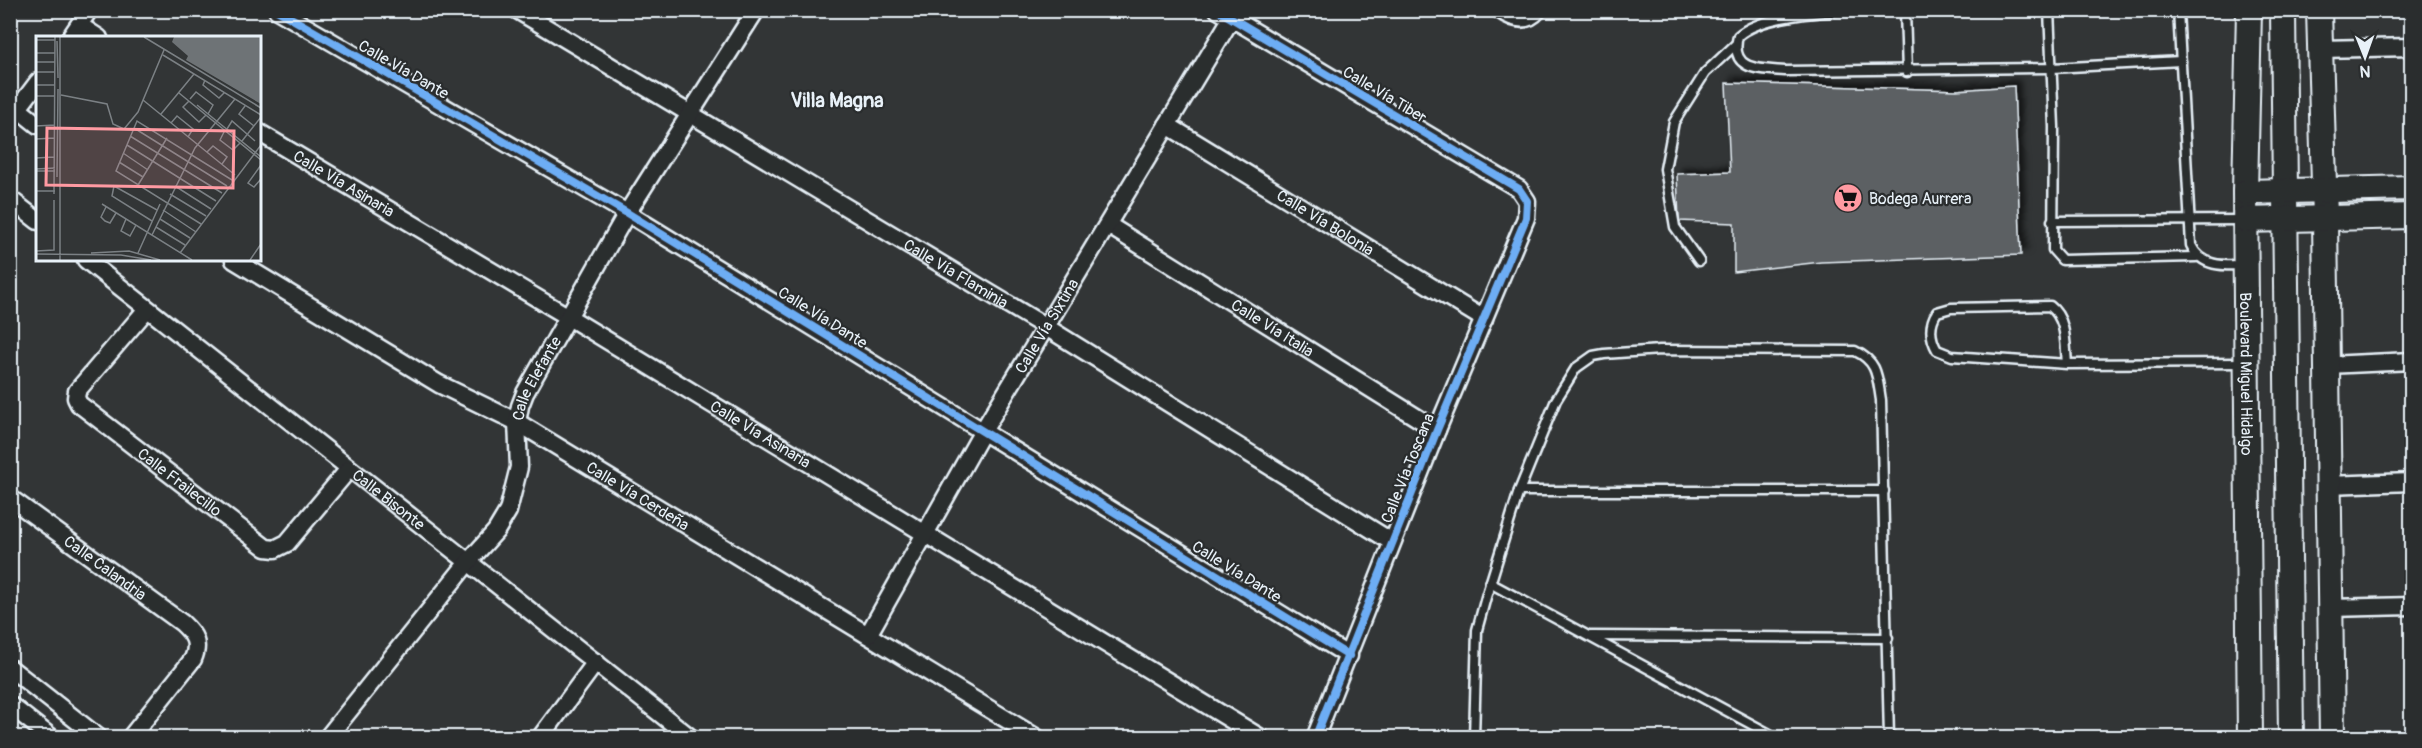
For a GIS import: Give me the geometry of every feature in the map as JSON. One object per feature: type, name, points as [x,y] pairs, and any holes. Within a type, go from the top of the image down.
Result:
[{"type":"main road","name":"Boulevard Miguel Hidalgo","points":[[2249,10],[2245,266],[2250,738]]},
{"type":"main road","points":[[2283,10],[2291,738]]},
{"type":"main road","points":[[2319,10],[2325,219],[2332,738]]},
{"type":"main road","points":[[2245,192],[2412,188]]},
{"type":"main road","points":[[2245,220],[2412,216]]},
{"type":"street","points":[[89,10],[74,32],[91,36]]},
{"type":"street","name":"Calle Vía Dante","points":[[277,10],[627,213],[1349,656]]},
{"type":"street","name":"Calle Vía Flaminia","points":[[517,10],[1046,327],[1392,542]]},
{"type":"street","points":[[1500,10],[1518,19],[1526,19],[1538,10]]},
{"type":"street","name":"Calle Elefante","points":[[327,738],[469,561],[496,531],[508,511],[519,467],[517,422],[522,399],[627,213],[754,11]]},
{"type":"street","name":"Calle Vía Sixtina","points":[[868,635],[983,431],[1167,125],[1225,15]]},
{"type":"street","name":"Calle Vía Tiber","points":[[1225,15],[1519,189],[1527,201],[1528,210]]},
{"type":"street","points":[[2320,49],[2412,46]]},
{"type":"street","points":[[36,85],[14,114],[36,124]]},
{"type":"street","name":"Calle Vía Bolonia","points":[[1167,125],[1484,320]]},
{"type":"street","name":"Calle Vía Asinaria","points":[[261,134],[927,533],[1260,738]]},
{"type":"street","points":[[10,199],[36,218]]},
{"type":"street","name":"Calle Vía Toscana","points":[[1315,738],[1437,430],[1528,210]]},
{"type":"street","name":"Calle Vía Italia","points":[[1108,225],[1437,430]]},
{"type":"street","name":"Calle Bisonte","points":[[87,261],[691,738]]},
{"type":"street","name":"Calle Vía Cerdeña","points":[[236,261],[439,384],[517,422],[1037,738]]},
{"type":"street","name":"Calle Frailecillo","points":[[147,309],[77,391],[77,401],[266,548],[275,549],[287,543],[349,469]]},
{"type":"street","points":[[2327,365],[2412,361]]},
{"type":"street","points":[[2327,484],[2412,482]]},
{"type":"street","name":"Calle Calandria","points":[[10,498],[182,623],[197,641],[193,659],[130,738]]},
{"type":"street","points":[[2329,608],[2412,606]]},
{"type":"street","points":[[540,738],[596,662]]},
{"type":"street","points":[[10,668],[99,738]]},
{"type":"street","points":[[10,705],[52,738]]},
{"type":"lane","points":[[1992,10],[1789,15],[1754,25],[1738,36],[1736,44],[1740,61],[1749,67],[1761,69],[1907,72],[2052,68],[2181,61]]},
{"type":"lane","points":[[2049,10],[2055,175],[2053,250],[2062,260],[2196,257],[2214,264],[2245,266]]},
{"type":"lane","points":[[2178,10],[2188,220],[2191,245],[2196,257]]},
{"type":"lane","points":[[1905,11],[1907,72]]},
{"type":"lane","points":[[1699,261],[1675,227],[1665,170],[1674,122],[1705,73],[1736,44]]},
{"type":"lane","points":[[2052,221],[2245,220]]},
{"type":"lane","points":[[2067,364],[2062,322],[2058,313],[2050,306],[1951,308],[1936,312],[1932,320],[1931,340],[1937,350],[1952,356],[2067,364],[2246,363]]},
{"type":"lane","points":[[1474,738],[1477,630],[1519,491],[1556,400],[1576,368],[1593,356],[1660,350],[1855,351],[1869,357],[1877,373],[1881,400],[1889,738]]},
{"type":"lane","points":[[1519,491],[1884,491]]},
{"type":"lane","points":[[1490,583],[1777,738]]},
{"type":"lane","points":[[1588,636],[1888,638]]},
{"type":"building","name":"Bodega Aurrera","points":[[1726,83],[1957,90],[2014,86],[2021,255],[1821,262],[1734,272],[1734,223],[1679,221],[1677,174],[1730,172]]},
{"type":"cycle path","points":[[277,10],[627,213],[1349,656]]},
{"type":"cycle path","points":[[1218,10],[1519,189],[1527,201],[1526,218],[1437,430],[1315,738]]},
{"type":"place","name":"Bodega Aurrera","points":[[1848,198]]},
{"type":"district","name":"Villa Magna","points":[[837,100]]}]
